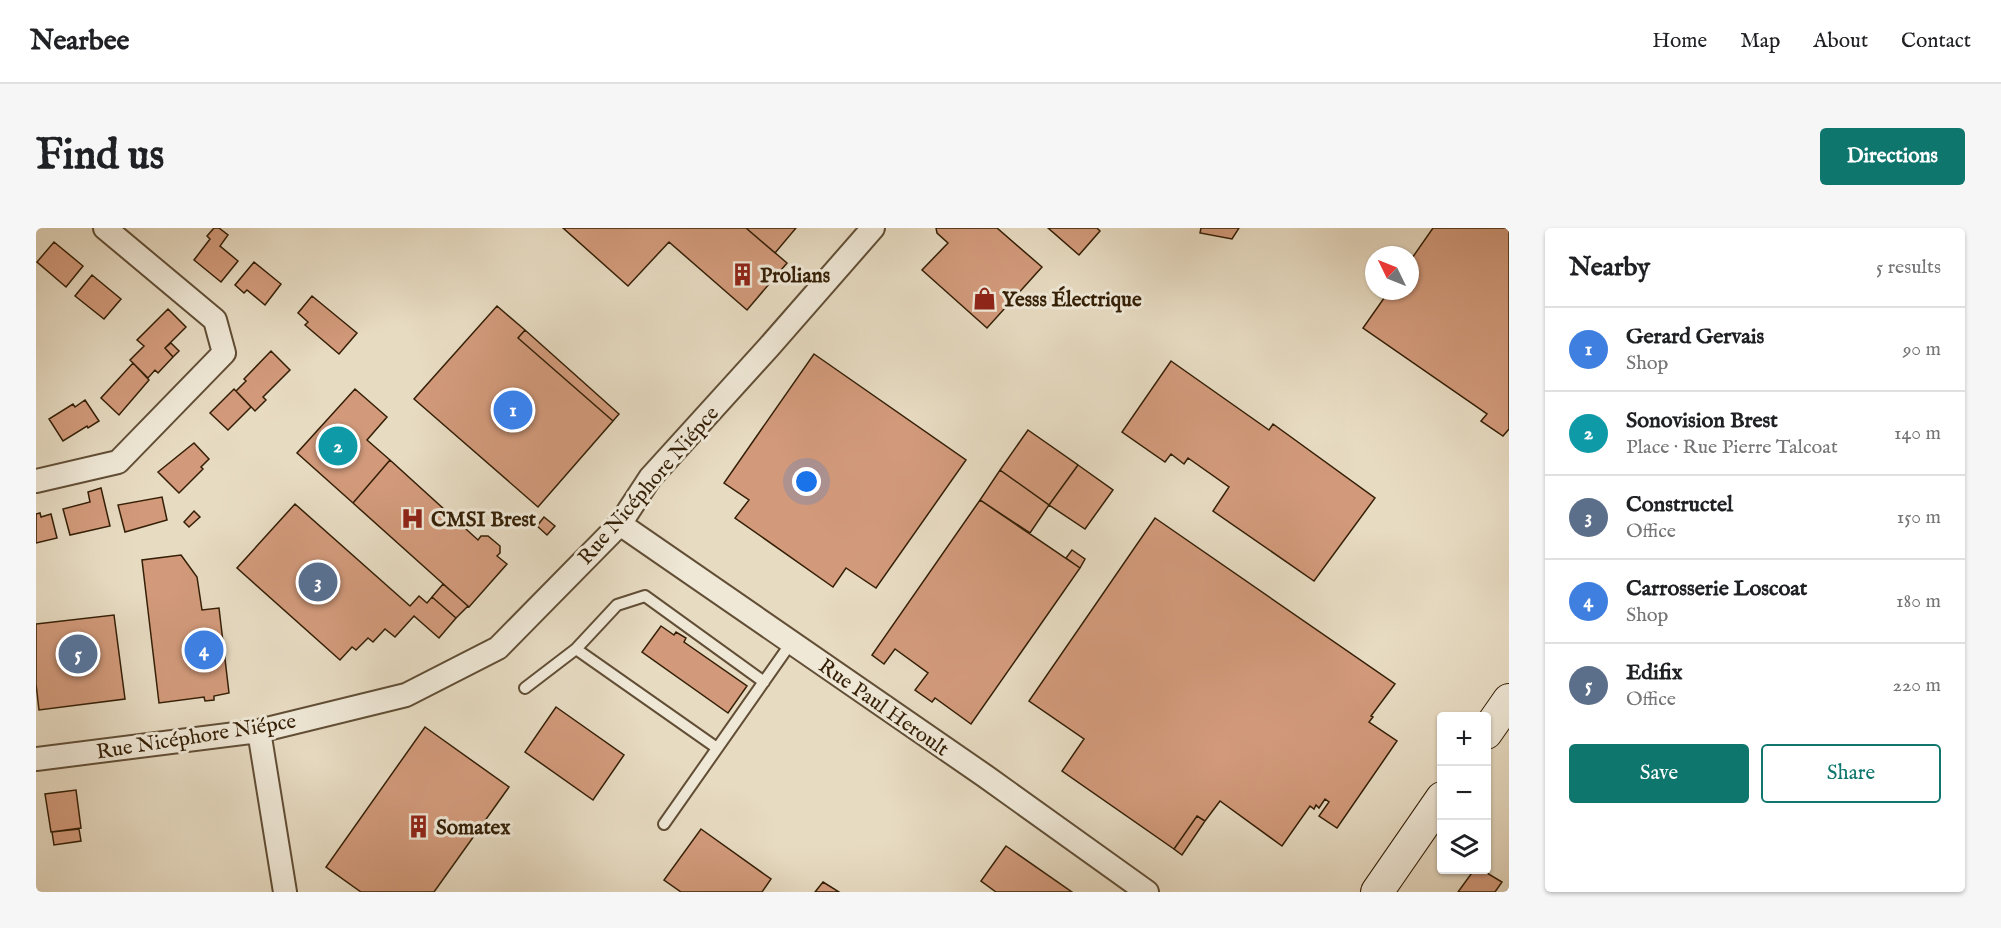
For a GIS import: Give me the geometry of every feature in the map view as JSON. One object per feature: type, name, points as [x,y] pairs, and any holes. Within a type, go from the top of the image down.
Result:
[{"type":"main road","points":[[1491,726],[1509,700]]},
{"type":"main road","points":[[1377,892],[1437,805]]},
{"type":"street","points":[[36,481],[118,462],[224,353],[215,320],[105,228]]},
{"type":"street","name":"Rue Nicéphore Niépce","points":[[36,759],[259,731],[406,695],[498,648],[620,524],[650,478],[873,228]]},
{"type":"street","name":"Rue Paul Heroult","points":[[620,524],[975,769],[1147,892]]},
{"type":"street","points":[[259,731],[285,892]]},
{"type":"lane","points":[[525,688],[576,649],[617,605],[645,596],[764,682]]},
{"type":"lane","points":[[664,824],[791,643]]},
{"type":"lane","points":[[576,649],[717,748]]},
{"type":"building","points":[[214,228],[219,228],[228,235],[220,246],[238,261],[221,282],[194,260],[210,239],[207,236]]},
{"type":"building","name":"Prolians","points":[[563,228],[746,228],[787,263],[747,310],[669,242],[628,286]]},
{"type":"building","name":"Prolians","points":[[746,228],[796,228],[775,253]]},
{"type":"building","name":"Yesss Électrique","points":[[936,228],[997,228],[1042,267],[987,328],[922,270],[948,243],[937,233]]},
{"type":"building","points":[[1048,228],[1097,228],[1100,231],[1079,255]]},
{"type":"building","points":[[1201,228],[1239,228],[1232,239],[1200,233]]},
{"type":"building","points":[[1433,228],[1509,228],[1509,429],[1503,436],[1481,421],[1487,414],[1363,328],[1383,300],[1419,300],[1419,248]]},
{"type":"building","points":[[54,242],[83,266],[66,287],[37,262]]},
{"type":"building","points":[[254,262],[281,284],[265,305],[247,290],[244,293],[235,285]]},
{"type":"building","points":[[92,275],[121,299],[104,319],[75,296]]},
{"type":"building","points":[[312,296],[357,333],[339,354],[305,325],[308,322],[298,313]]},
{"type":"building","points":[[497,306],[525,330],[518,338],[613,421],[538,507],[414,399]]},
{"type":"building","points":[[168,309],[186,327],[165,348],[173,357],[158,373],[155,370],[148,378],[130,360],[144,346],[137,340]]},
{"type":"building","points":[[525,330],[619,414],[613,421],[518,338]]},
{"type":"building","points":[[171,343],[179,351],[173,357],[165,348]]},
{"type":"building","points":[[271,351],[290,370],[263,397],[266,400],[255,411],[236,391],[246,381],[244,379]]},
{"type":"building","points":[[814,354],[966,460],[876,588],[846,568],[833,587],[735,518],[749,500],[724,483]]},
{"type":"building","points":[[1171,361],[1269,430],[1273,424],[1375,498],[1314,581],[1213,511],[1229,487],[1188,458],[1184,464],[1171,454],[1165,462],[1122,432]]},
{"type":"building","points":[[133,363],[149,380],[119,415],[101,398]]},
{"type":"building","points":[[234,389],[251,407],[228,430],[210,413]]},
{"type":"building","points":[[355,389],[387,417],[367,440],[390,460],[353,503],[297,453]]},
{"type":"building","points":[[85,400],[99,421],[63,441],[49,419],[73,404],[75,407]]},
{"type":"building","points":[[1028,430],[1078,465],[1049,505],[1000,470]]},
{"type":"building","points":[[194,443],[209,459],[201,467],[203,469],[179,493],[158,472]]},
{"type":"building","name":"CMSI Brest","points":[[390,460],[478,540],[481,536],[488,536],[500,546],[500,553],[497,556],[507,564],[469,607],[353,503]]},
{"type":"building","points":[[1078,465],[1113,490],[1085,529],[1049,505]]},
{"type":"building","points":[[1000,470],[1049,505],[1030,533],[980,500]]},
{"type":"building","points":[[101,488],[110,526],[70,535],[63,509],[90,502],[88,492]]},
{"type":"building","points":[[162,497],[167,520],[125,532],[118,505]]},
{"type":"building","points":[[980,500],[1080,568],[971,724],[935,698],[932,702],[915,690],[928,673],[895,649],[884,664],[872,655]]},
{"type":"building","points":[[295,504],[410,606],[419,596],[427,603],[432,597],[456,618],[439,638],[414,616],[395,637],[385,629],[373,642],[368,638],[356,650],[352,647],[340,660],[237,568]]},
{"type":"building","points":[[194,511],[200,517],[189,527],[184,522]]},
{"type":"building","points":[[40,513],[41,517],[51,514],[57,538],[36,543],[36,514]]},
{"type":"building","points":[[544,517],[555,526],[547,535],[537,526]]},
{"type":"building","points":[[1155,518],[1395,684],[1369,722],[1397,741],[1337,828],[1319,816],[1329,802],[1325,799],[1319,808],[1316,805],[1314,809],[1310,806],[1282,846],[1220,801],[1205,821],[1197,816],[1174,849],[1062,771],[1084,739],[1029,701]]},
{"type":"building","points":[[1072,550],[1085,559],[1080,568],[1066,558]]},
{"type":"building","points":[[181,555],[197,577],[202,610],[219,608],[229,693],[214,696],[214,700],[205,701],[204,697],[159,703],[142,560]]},
{"type":"building","points":[[443,584],[468,606],[456,618],[432,597]]},
{"type":"building","points":[[114,615],[125,699],[39,710],[36,684],[36,624]]},
{"type":"building","points":[[661,626],[674,635],[676,632],[686,638],[684,642],[747,686],[728,713],[642,652]]},
{"type":"building","points":[[556,707],[624,755],[593,800],[525,752]]},
{"type":"building","name":"Somatex","points":[[425,727],[509,787],[434,892],[361,892],[326,867]]},
{"type":"building","points":[[76,790],[81,828],[51,832],[45,794]]},
{"type":"building","points":[[1197,816],[1205,821],[1182,855],[1174,849]]},
{"type":"building","points":[[79,829],[81,841],[54,845],[52,832]]},
{"type":"building","points":[[701,829],[771,879],[762,892],[681,892],[664,880]]},
{"type":"building","points":[[1006,846],[1072,892],[996,892],[981,881]]},
{"type":"building","points":[[1471,874],[1489,874],[1502,882],[1495,892],[1458,892]]},
{"type":"building","points":[[823,882],[839,892],[815,892]]},
{"type":"place","name":"Prolians","points":[[742,275]]},
{"type":"place","name":"Yesss Électrique","points":[[984,299]]},
{"type":"place","name":"Gerard Gervais","points":[[513,410]]},
{"type":"place","name":"Sonovision Brest","points":[[338,446]]},
{"type":"place","name":"CMSI Brest","points":[[413,519]]},
{"type":"place","name":"Constructel","points":[[318,582]]},
{"type":"place","name":"Carrosserie Loscoat","points":[[204,650]]},
{"type":"place","name":"Edifix","points":[[78,654]]},
{"type":"place","name":"Somatex","points":[[418,827]]}]
